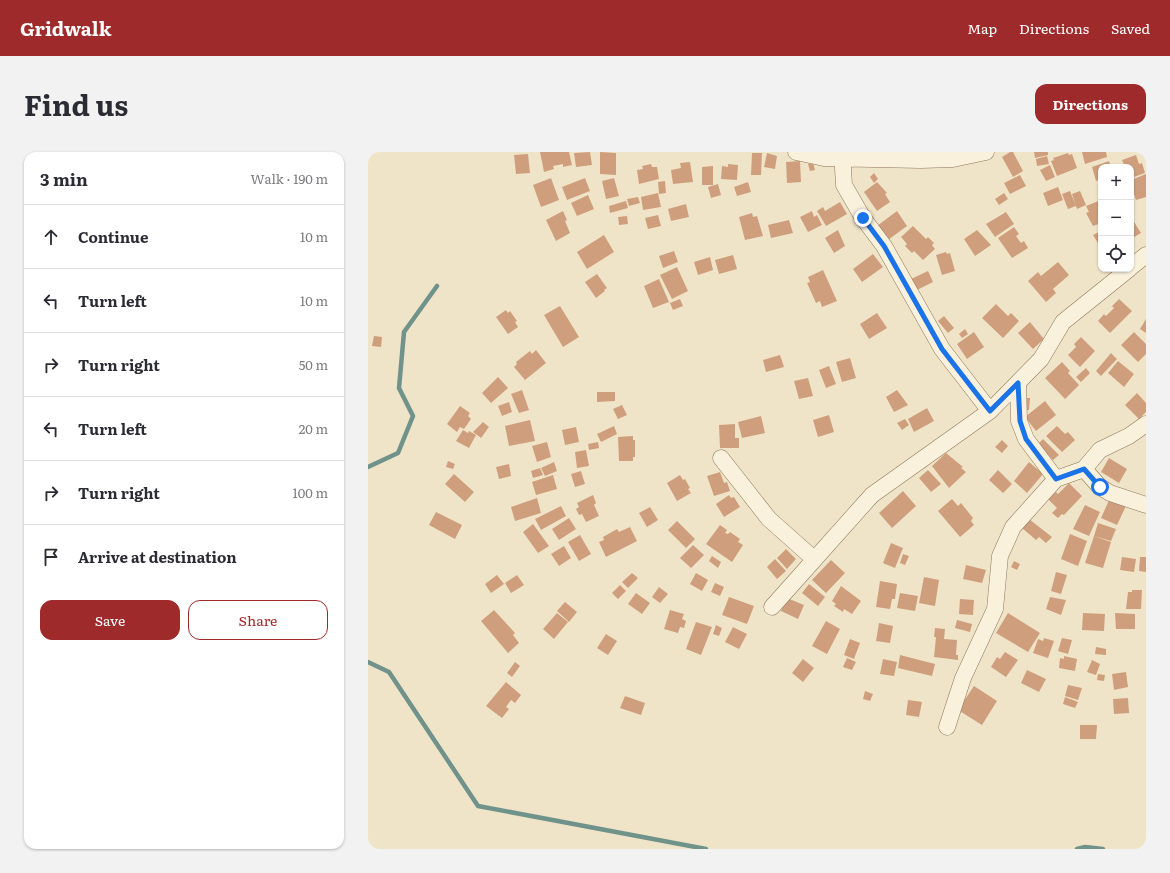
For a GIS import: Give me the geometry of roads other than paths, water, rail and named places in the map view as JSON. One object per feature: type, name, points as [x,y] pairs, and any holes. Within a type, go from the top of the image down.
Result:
[{"type":"street","points":[[796,152],[824,158],[842,155],[921,160],[953,159],[986,152]]},
{"type":"street","points":[[842,155],[844,185],[863,218],[884,246],[942,349],[990,411]]},
{"type":"street","points":[[1134,265],[1146,255]]},
{"type":"street","points":[[772,607],[872,495],[990,411],[1041,359],[1063,322],[1125,272]]},
{"type":"street","points":[[1018,383],[1020,421],[1026,439],[1056,479]]},
{"type":"street","points":[[947,727],[963,678],[994,609],[1000,556],[1013,527],[1056,479],[1084,469],[1100,450],[1129,436],[1146,424]]},
{"type":"street","points":[[721,458],[769,519],[814,559]]},
{"type":"street","points":[[1084,469],[1100,487],[1110,493],[1146,505]]},
{"type":"waterway","points":[[368,467],[398,453],[413,416],[399,388],[404,332],[437,286]]},
{"type":"waterway","points":[[368,662],[389,672],[478,806],[706,849]]},
{"type":"waterway","points":[[1077,849],[1085,847],[1103,849]]}]
